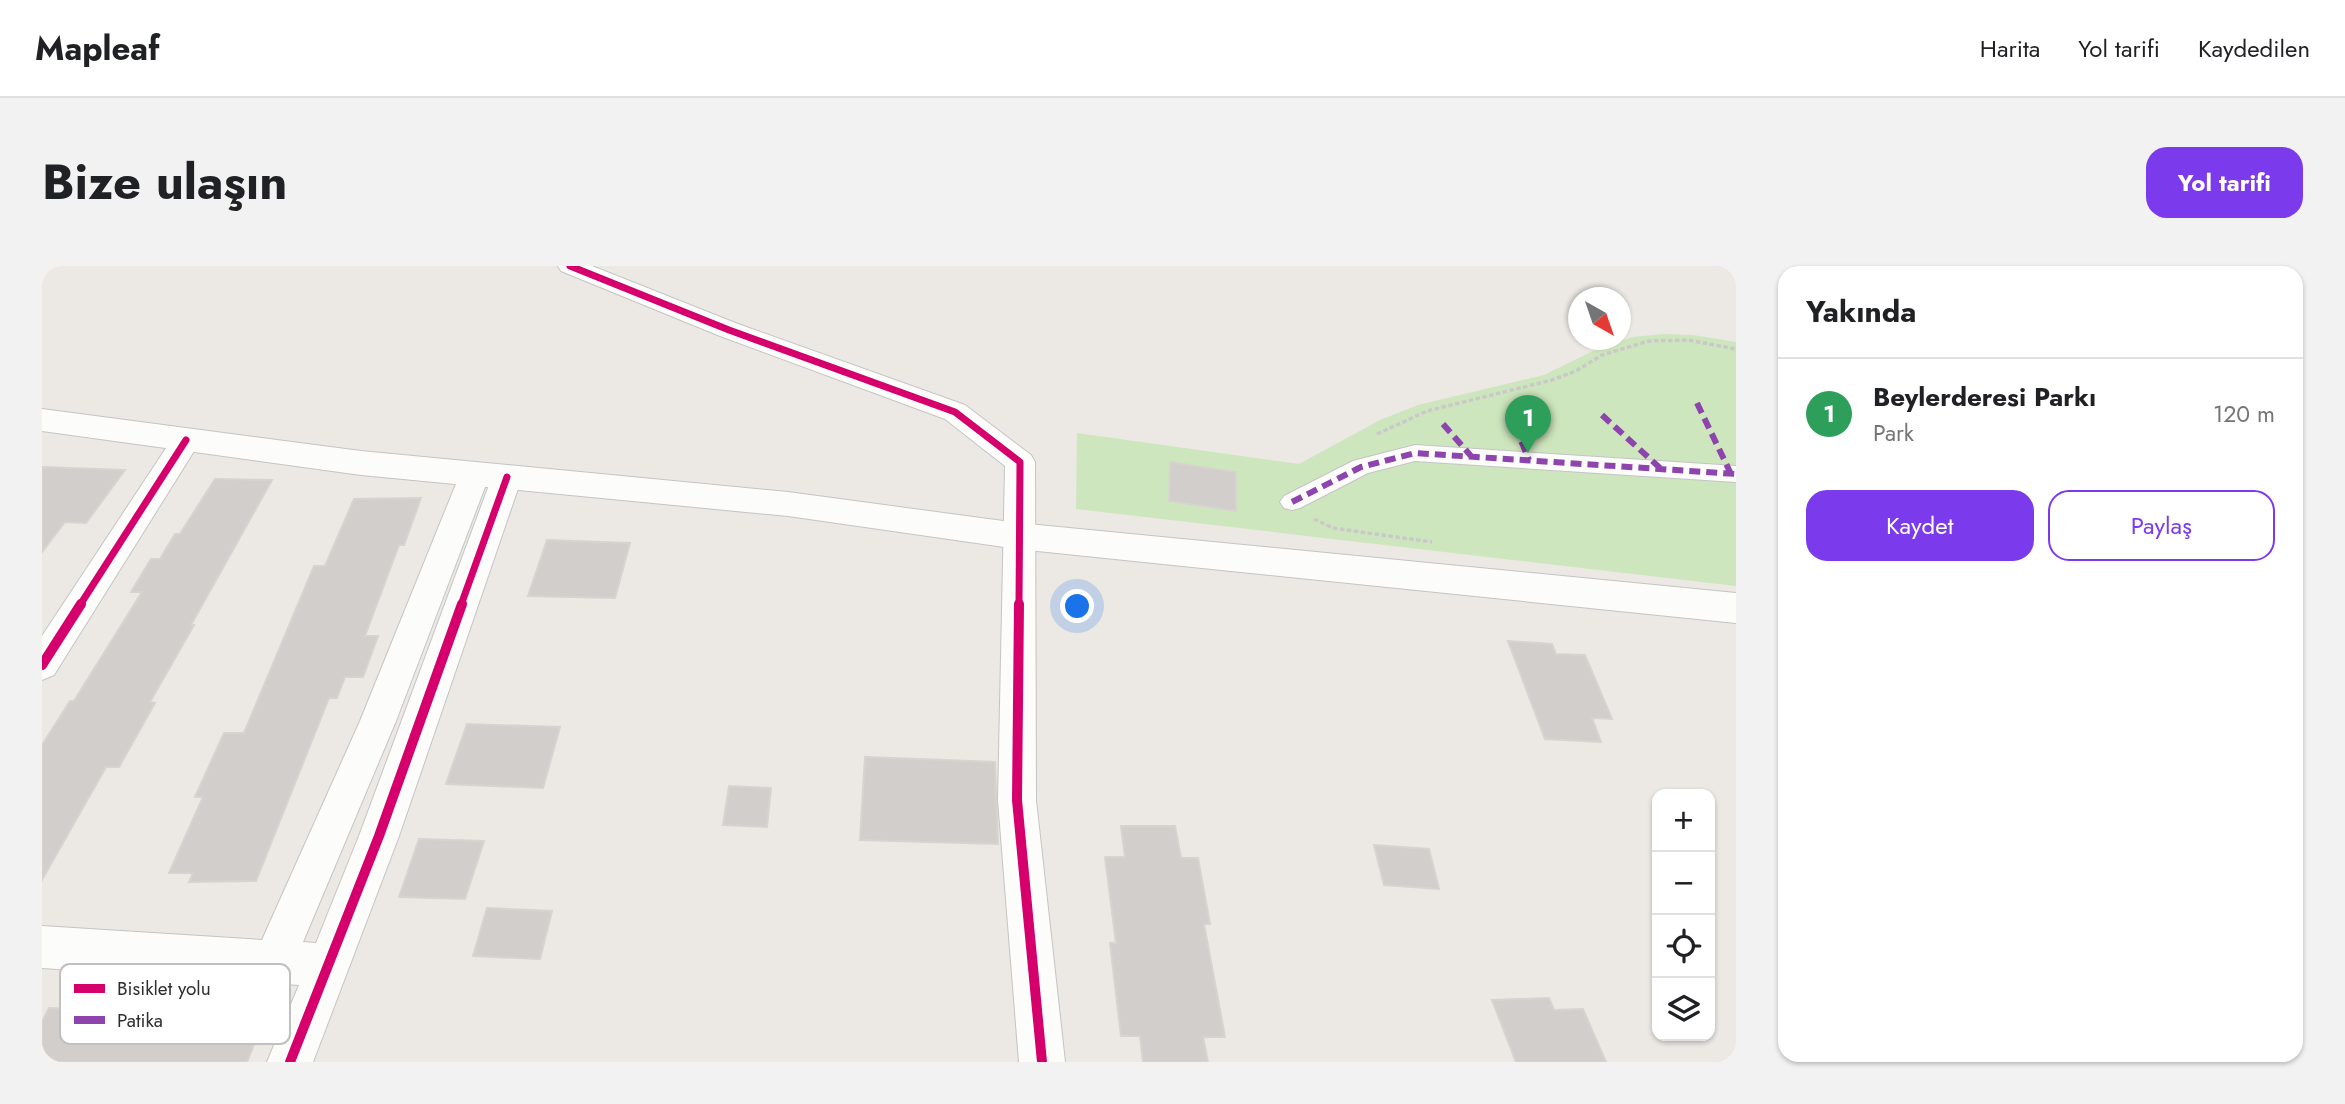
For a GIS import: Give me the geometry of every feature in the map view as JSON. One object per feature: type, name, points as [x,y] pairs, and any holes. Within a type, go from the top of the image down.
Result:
[{"type":"main road","points":[[42,420],[361,463],[788,504],[1018,536],[1736,608]]},
{"type":"street","points":[[570,266],[729,330],[955,412],[1020,462],[1017,800],[1042,1062]]},
{"type":"street","points":[[42,665],[186,439]]},
{"type":"street","points":[[1292,502],[1361,467],[1415,453],[1736,474]]},
{"type":"street","points":[[274,961],[378,721],[491,475]]},
{"type":"street","points":[[290,1062],[379,836],[491,475]]},
{"type":"street","points":[[42,947],[328,965]]},
{"type":"green space","points":[[1693,335],[1736,342],[1736,586],[1076,509],[1077,433],[1299,464],[1380,420],[1418,405],[1544,375],[1596,350],[1631,350],[1632,337]]},
{"type":"building","points":[[1170,462],[1236,472],[1236,511],[1169,501]]},
{"type":"building","points":[[42,467],[125,470],[86,523],[65,522],[42,552]]},
{"type":"building","points":[[215,479],[272,480],[191,625],[194,625],[150,702],[155,703],[119,767],[106,767],[42,880],[42,745],[70,701],[74,701],[142,592],[131,592],[151,559],[160,559],[175,534],[180,534]]},
{"type":"building","points":[[421,498],[404,545],[399,545],[365,636],[378,636],[363,677],[345,677],[337,698],[329,698],[256,881],[189,882],[193,873],[169,873],[203,797],[195,797],[224,733],[244,733],[314,566],[325,566],[354,499]]},
{"type":"building","points":[[547,540],[630,543],[615,598],[528,596]]},
{"type":"building","points":[[1508,641],[1552,644],[1556,654],[1585,655],[1612,719],[1592,718],[1601,742],[1545,739]]},
{"type":"building","points":[[467,724],[560,727],[543,788],[446,784]]},
{"type":"building","points":[[865,757],[995,762],[998,844],[860,840]]},
{"type":"building","points":[[729,786],[771,788],[767,827],[723,825]]},
{"type":"building","points":[[1121,826],[1175,826],[1181,858],[1198,858],[1210,924],[1204,924],[1225,1037],[1203,1037],[1208,1062],[1143,1062],[1140,1036],[1121,1036],[1110,943],[1116,943],[1105,857],[1125,857]]},
{"type":"building","points":[[419,839],[484,841],[465,899],[399,897]]},
{"type":"building","points":[[1374,845],[1429,849],[1439,889],[1384,885]]},
{"type":"building","points":[[487,908],[552,911],[540,959],[473,956]]},
{"type":"building","points":[[1549,998],[1554,1010],[1583,1009],[1606,1062],[1516,1062],[1492,1000]]},
{"type":"building","points":[[49,1008],[60,1008],[60,1044],[254,1044],[247,1062],[42,1062],[42,1022]]},
{"type":"marked path","points":[[1697,403],[1731,474]]},
{"type":"marked path","points":[[1602,415],[1660,468]]},
{"type":"marked path","points":[[1443,424],[1471,456]]},
{"type":"marked path","points":[[1515,426],[1529,460]]},
{"type":"marked path","points":[[1292,502],[1361,467],[1415,453],[1736,474]]},
{"type":"cycle path","points":[[570,266],[729,330],[955,412],[1020,462],[1017,800],[1042,1062]]},
{"type":"cycle path","points":[[42,665],[186,440]]},
{"type":"cycle path","points":[[290,1062],[379,836],[507,477]]},
{"type":"place","name":"Beylerderesi Parkı","points":[[1528,453]]}]
